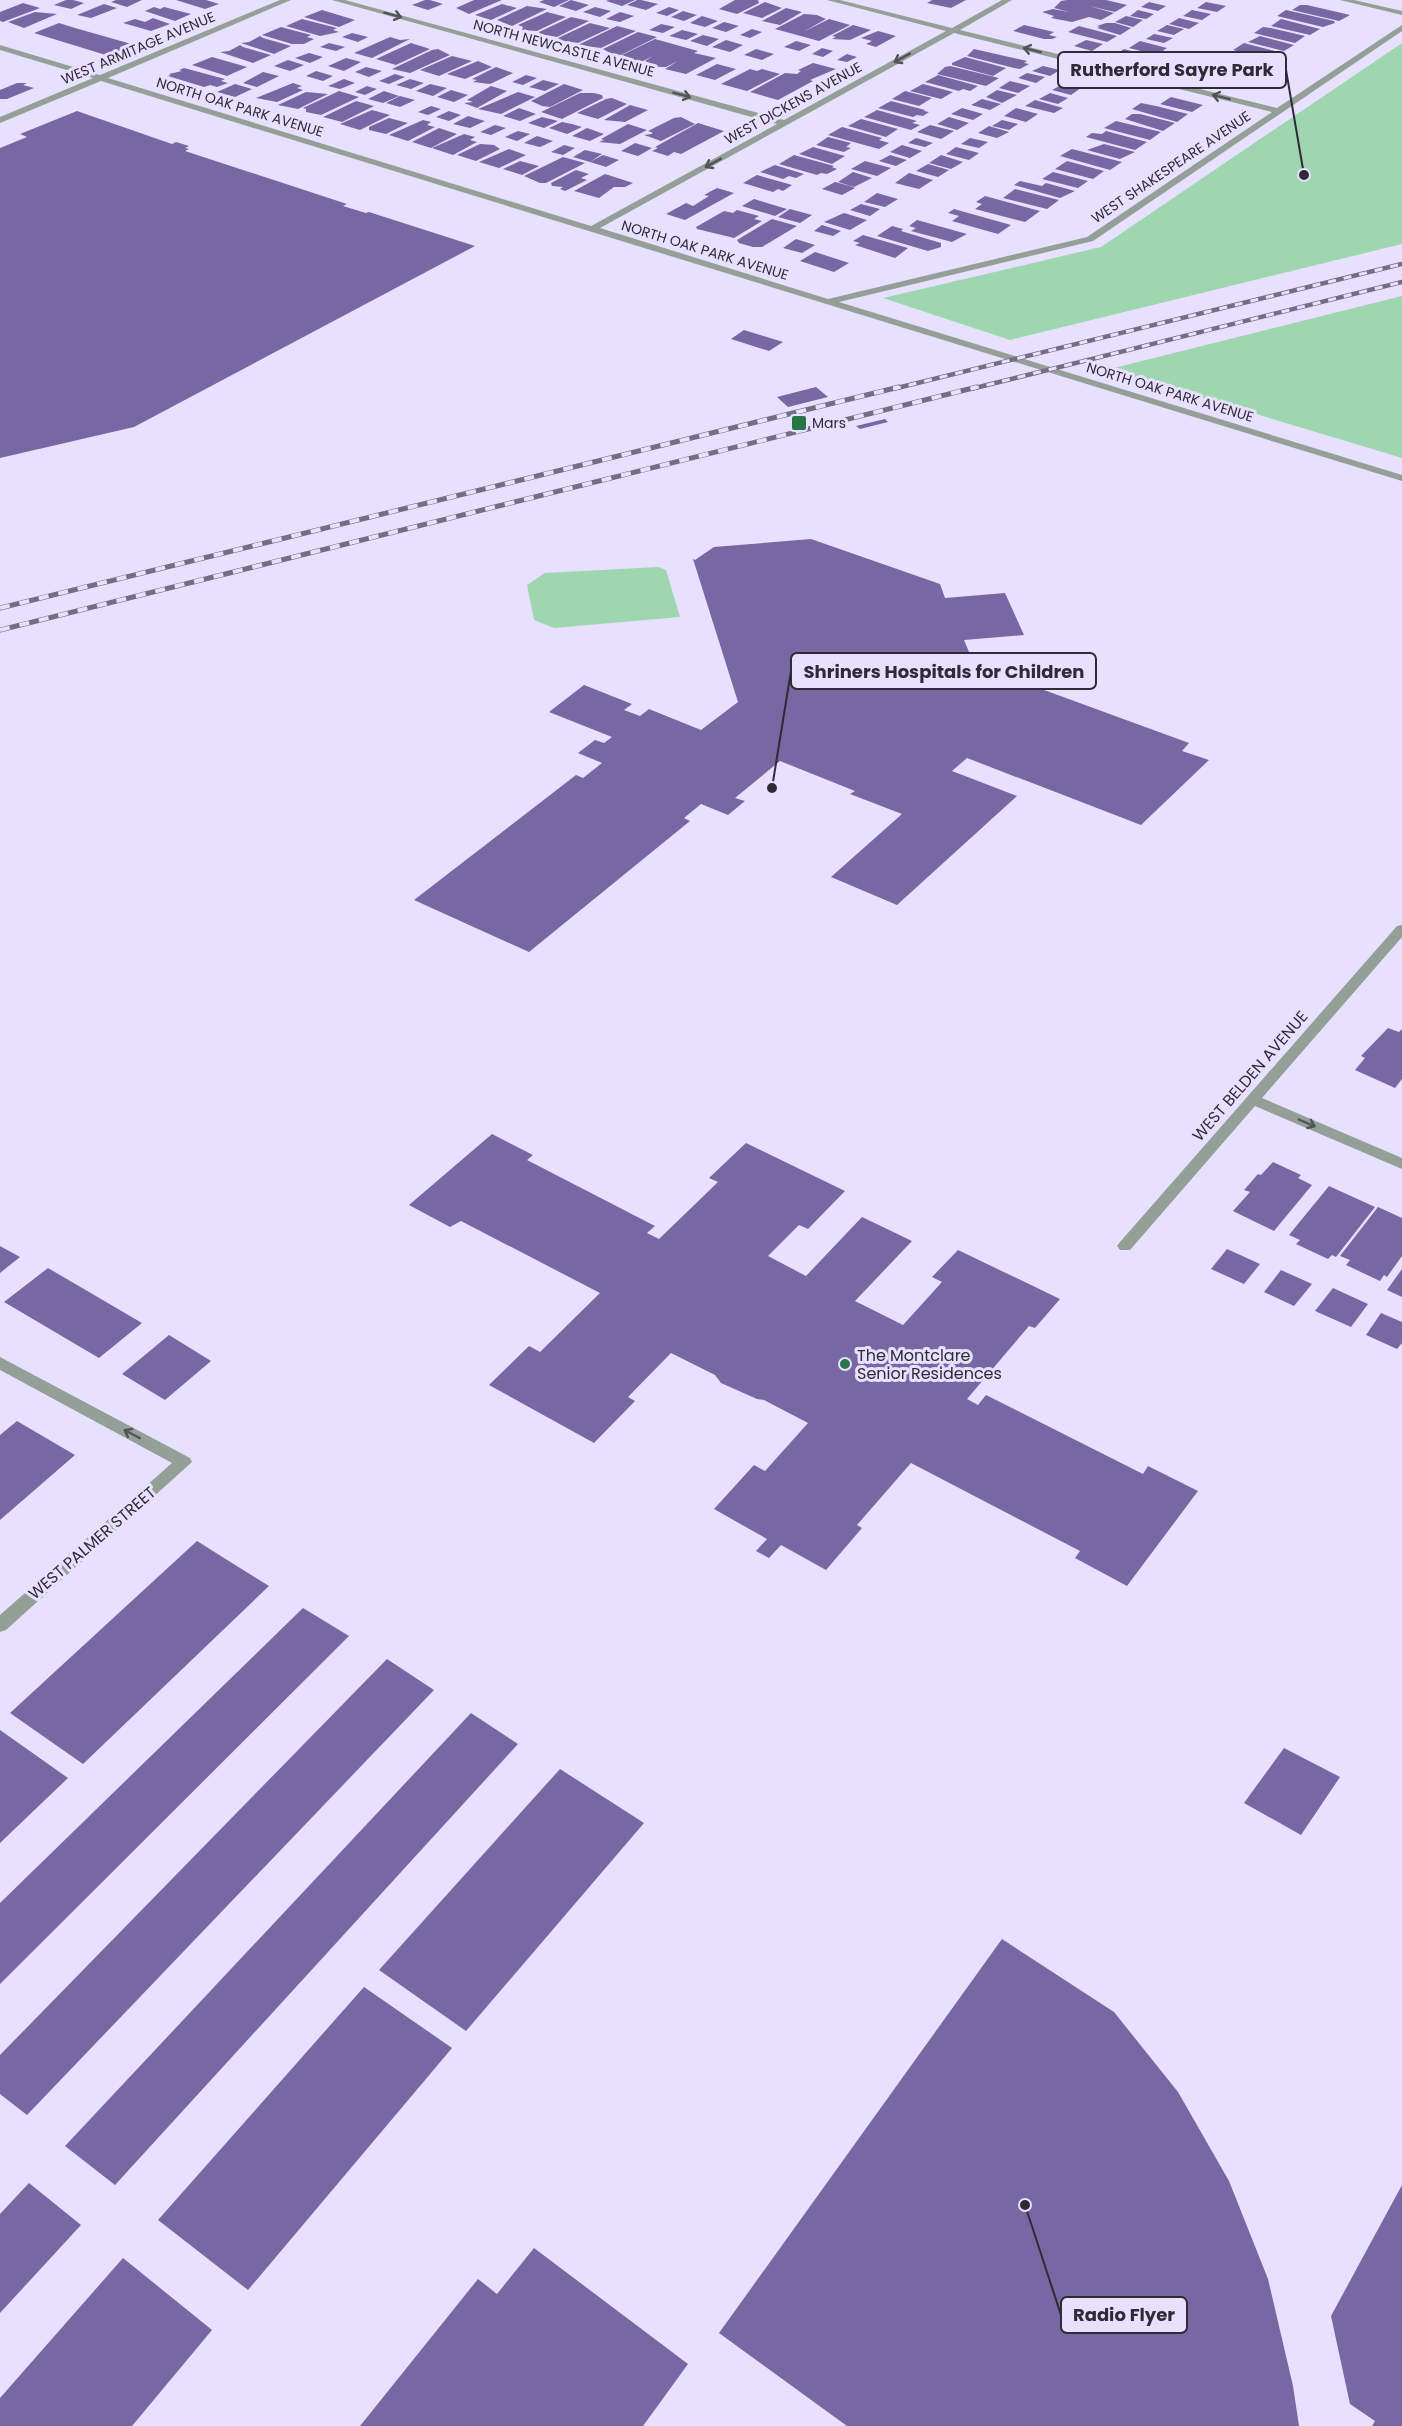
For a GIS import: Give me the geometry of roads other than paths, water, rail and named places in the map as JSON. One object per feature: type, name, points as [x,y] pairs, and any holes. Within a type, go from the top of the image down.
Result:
[{"type":"street","name":"WEST ARMITAGE AVENUE","points":[[0,120],[287,0]]},
{"type":"street","name":"NORTH NEWCASTLE AVENUE","points":[[336,0],[785,123]]},
{"type":"street","points":[[831,0],[1278,111]]},
{"type":"street","name":"WEST DICKENS AVENUE","points":[[592,229],[1008,0]]},
{"type":"street","points":[[1344,0],[1402,13]]},
{"type":"street","name":"WEST SHAKESPEARE AVENUE","points":[[828,302],[1090,238],[1402,27]]},
{"type":"street","name":"NORTH OAK PARK AVENUE","points":[[0,47],[1402,478]]},
{"type":"street","name":"WEST BELDEN AVENUE","points":[[1125,1246],[1402,929]]},
{"type":"street","points":[[1253,1100],[1402,1164]]},
{"type":"street","name":"WEST PALMER STREET","points":[[0,1363],[184,1462],[0,1624]]},
{"type":"railway","points":[[893,389],[1402,264]]},
{"type":"railway","points":[[971,389],[1402,282]]},
{"type":"railway","points":[[0,608],[899,387]]},
{"type":"railway","points":[[0,630],[977,387]]},
{"type":"place","name":"Rutherford Sayre Park","points":[[1304,175]]},
{"type":"place","name":"Mars","points":[[799,423]]},
{"type":"place","name":"Shriners Hospitals for Children","points":[[772,788]]},
{"type":"place","name":"The Montclare Senior Residences","points":[[845,1364]]},
{"type":"place","name":"Radio Flyer","points":[[1025,2205]]}]
